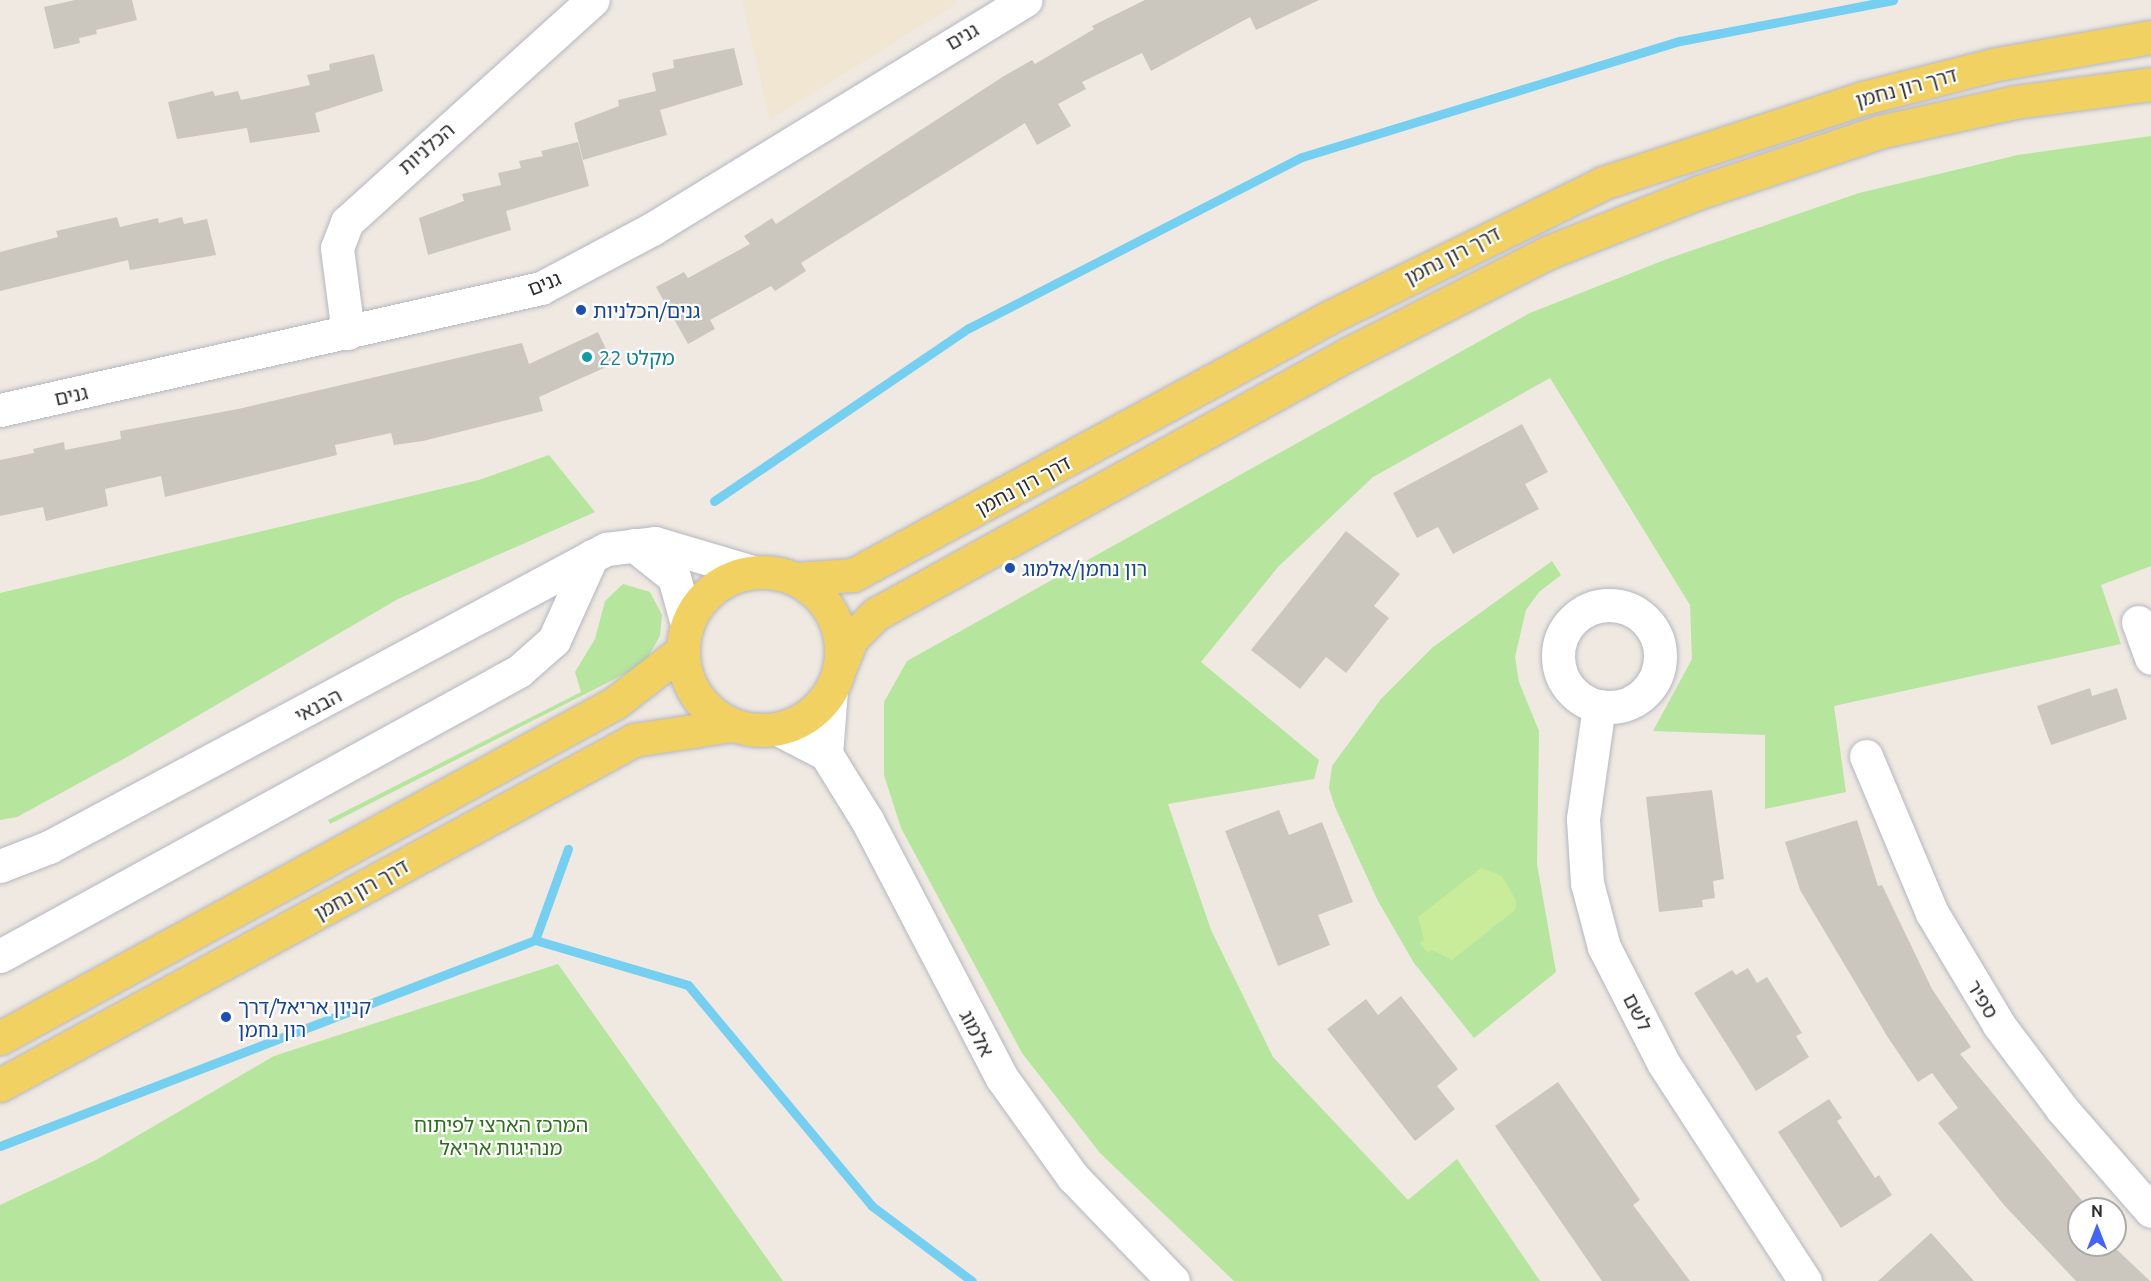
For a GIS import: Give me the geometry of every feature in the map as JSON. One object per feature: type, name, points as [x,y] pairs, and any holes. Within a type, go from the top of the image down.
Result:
[{"type":"main road","name":"דרך רון נחמן","points":[[796,579],[853,574],[1330,317],[1603,183],[1863,98],[1992,65],[2151,37]]},
{"type":"main road","name":"דרך רון נחמן","points":[[836,679],[852,638],[876,614],[1350,353],[1549,252],[1696,193],[1879,132],[2015,102],[2151,84]]},
{"type":"main road","points":[[753,572],[796,579],[811,589],[833,616],[842,650],[836,679],[804,721],[778,729],[732,725],[695,696],[685,675],[684,638],[712,589],[753,572]]},
{"type":"main road","name":"דרך רון נחמן","points":[[0,1038],[615,703],[684,638]]},
{"type":"main road","name":"דרך רון נחמן","points":[[0,1085],[634,740],[732,725]]},
{"type":"street","name":"הכלניות","points":[[348,333],[337,248],[347,222],[592,0]]},
{"type":"street","name":"גנים","points":[[0,410],[541,288],[652,229],[1025,0]]},
{"type":"street","name":"הבנאי","points":[[6,856],[60,842],[606,549],[655,543],[753,572]]},
{"type":"street","points":[[634,545],[674,577],[684,638]]},
{"type":"street","points":[[0,956],[519,671],[554,640],[592,556]]},
{"type":"street","points":[[2138,622],[2151,658]]},
{"type":"street","points":[[778,729],[826,754],[836,679]]},
{"type":"street","name":"לשם","points":[[1599,706],[1583,819],[1587,883],[1604,947],[1664,1064],[1805,1281]]},
{"type":"street","name":"אלמוג","points":[[826,754],[867,820],[1002,1078],[1073,1177],[1173,1281]]},
{"type":"street","name":"ספיר","points":[[1866,756],[1932,914],[1999,1025],[2062,1109],[2151,1211]]},
{"type":"shaded area","points":[[742,0],[955,0],[956,4],[770,120]]},
{"type":"green space","points":[[2151,136],[2151,566],[2101,585],[2121,644],[1834,706],[1846,792],[1765,809],[1765,735],[1653,731],[1692,659],[1690,605],[1550,378],[1373,477],[1278,567],[1201,662],[1319,760],[1314,779],[1168,804],[1211,930],[1273,1057],[1408,1200],[1457,1159],[1540,1281],[1234,1281],[1100,1153],[1022,1053],[901,828],[884,775],[884,702],[907,661],[1530,313],[1667,259],[1859,193],[2018,155]]},
{"type":"green space","points":[[549,455],[595,512],[398,599],[127,757],[17,817],[0,820],[0,593],[479,480]]},
{"type":"green space","points":[[1552,561],[1561,575],[1539,592],[1526,610],[1515,657],[1519,682],[1539,731],[1537,864],[1556,972],[1474,1038],[1414,963],[1378,901],[1335,807],[1329,788],[1332,766],[1381,699],[1433,647]]},
{"type":"green space","points":[[623,584],[650,592],[662,615],[660,636],[644,664],[330,824],[328,820],[581,692],[575,672],[595,639],[605,601]]},
{"type":"green space","points":[[1481,868],[1502,876],[1516,901],[1515,910],[1452,960],[1432,950],[1428,953],[1420,943],[1424,940],[1418,917]]},
{"type":"green space","name":"המרכז הארצי לפיתוח מנהיגות אריאל","points":[[558,964],[783,1281],[0,1281],[0,1205],[96,1160],[274,1056]]},
{"type":"building","points":[[75,0],[132,0],[137,20],[96,30],[97,34],[79,38],[80,43],[54,49],[44,7]]},
{"type":"building","points":[[1145,0],[1319,0],[1256,30],[1250,17],[1151,71],[1142,53],[1082,82],[1086,89],[1058,104],[1071,126],[1037,145],[1025,123],[801,263],[806,271],[775,291],[771,286],[710,320],[715,329],[688,344],[656,287],[684,272],[688,278],[750,244],[744,236],[772,218],[776,224],[1004,76],[1032,60],[1035,64],[1094,29],[1092,26]]},
{"type":"building","points":[[734,48],[743,85],[660,110],[667,135],[583,160],[574,123],[619,106],[618,100],[656,91],[652,73],[674,68],[673,60]]},
{"type":"building","points":[[374,54],[383,91],[315,113],[320,132],[250,143],[247,128],[177,139],[168,102],[213,91],[215,96],[238,91],[241,100],[310,85],[307,75],[330,70],[329,64]]},
{"type":"building","points":[[578,142],[589,186],[506,211],[511,230],[428,255],[419,218],[464,201],[462,194],[501,185],[498,173],[521,168],[519,161],[543,156],[541,151]]},
{"type":"building","points":[[117,217],[120,227],[158,218],[159,223],[182,217],[184,224],[207,219],[216,255],[130,270],[128,260],[0,291],[0,252],[58,237],[56,231]]},
{"type":"building","points":[[598,332],[613,364],[539,397],[543,411],[423,441],[394,445],[391,433],[335,445],[337,455],[165,497],[161,476],[105,489],[108,506],[46,521],[43,507],[0,516],[0,460],[34,453],[33,449],[64,442],[65,450],[121,439],[120,431],[238,409],[522,343],[529,364]]},
{"type":"building","points":[[1522,424],[1548,472],[1525,484],[1539,509],[1453,554],[1438,527],[1417,538],[1393,493]]},
{"type":"building","points":[[1346,531],[1400,574],[1374,606],[1389,618],[1346,673],[1326,657],[1300,689],[1251,650]]},
{"type":"building","points":[[2090,688],[2092,696],[2117,688],[2127,719],[2051,745],[2037,706]]},
{"type":"building","points":[[1712,790],[1724,879],[1713,881],[1715,898],[1702,900],[1703,907],[1659,912],[1646,797]]},
{"type":"building","points":[[1279,810],[1289,835],[1322,822],[1353,902],[1318,915],[1330,945],[1278,966],[1225,831]]},
{"type":"building","points":[[1857,820],[1878,886],[1882,885],[1932,989],[1971,1047],[1960,1054],[2079,1197],[2067,1197],[2067,1257],[2125,1257],[2150,1281],[2076,1281],[2004,1205],[1938,1123],[1958,1108],[1932,1073],[1918,1082],[1887,1036],[1800,890],[1785,842]]},
{"type":"building","points":[[1748,968],[1757,983],[1767,977],[1802,1033],[1796,1036],[1809,1057],[1756,1091],[1694,993],[1732,970],[1736,975]]},
{"type":"building","points":[[1401,996],[1458,1069],[1437,1086],[1455,1109],[1415,1141],[1327,1029],[1366,999],[1378,1015]]},
{"type":"building","points":[[1558,1082],[1640,1200],[1633,1205],[1690,1281],[1602,1281],[1495,1126]]},
{"type":"building","points":[[1829,1099],[1842,1118],[1837,1121],[1875,1178],[1879,1175],[1892,1195],[1841,1228],[1778,1132]]},
{"type":"building","points":[[1931,1233],[1974,1281],[1878,1281]]},
{"type":"waterway","points":[[714,501],[969,328],[1302,157],[1680,41],[1893,0]]},
{"type":"waterway","points":[[0,1146],[535,940],[568,849]]},
{"type":"waterway","points":[[535,940],[688,985],[872,1206],[972,1281]]},
{"type":"place","name":"גנים/הכלניות","points":[[581,310]]},
{"type":"place","name":"מקלט 22","points":[[587,357]]},
{"type":"place","name":"רון נחמן/אלמוג","points":[[1010,568]]},
{"type":"place","name":"קניון אריאל/דרך רון נחמן","points":[[226,1017]]}]
